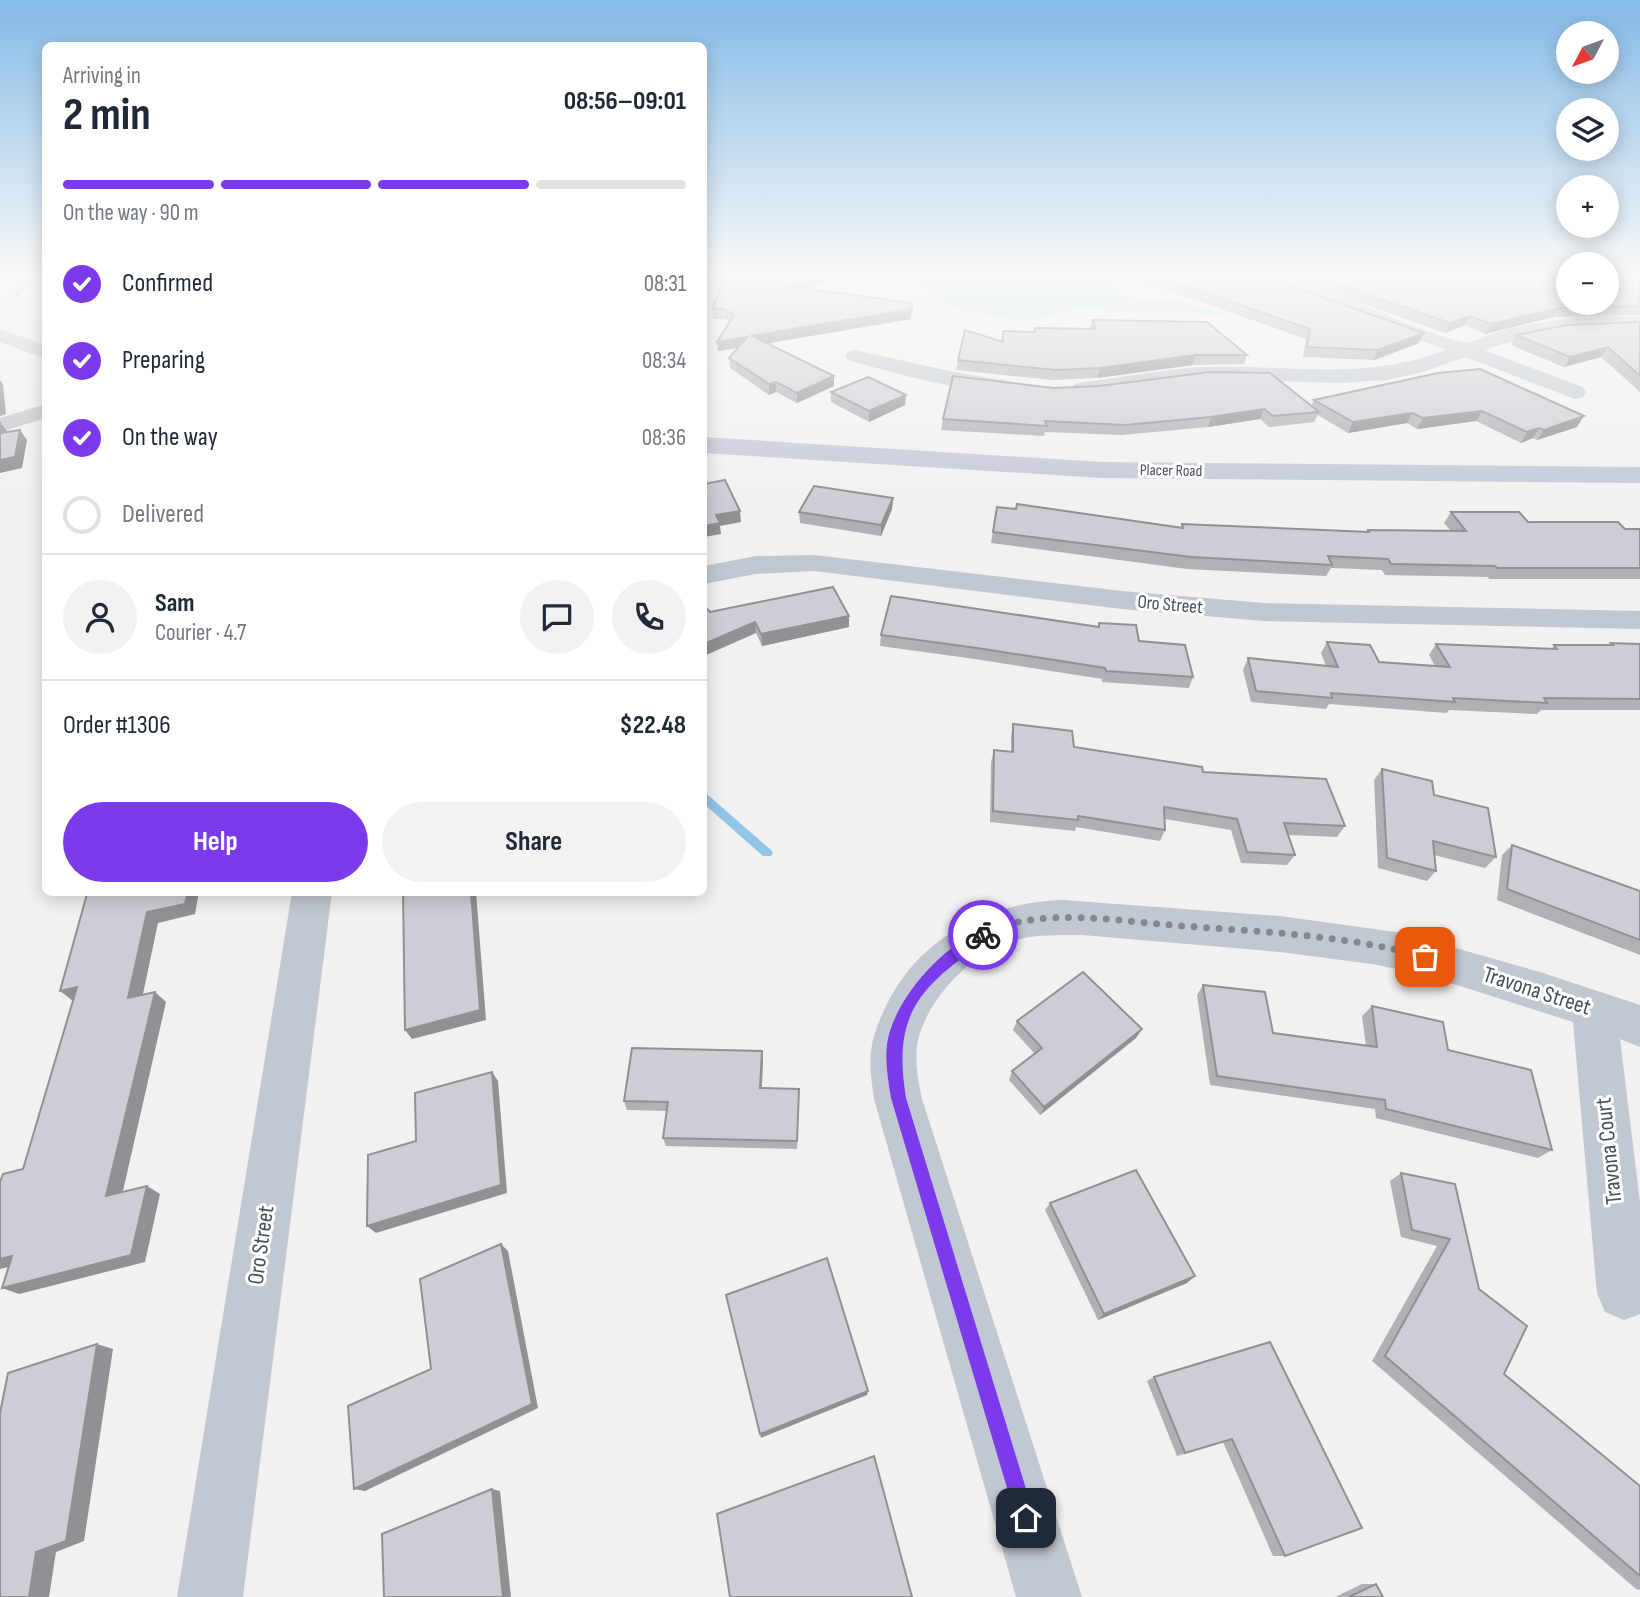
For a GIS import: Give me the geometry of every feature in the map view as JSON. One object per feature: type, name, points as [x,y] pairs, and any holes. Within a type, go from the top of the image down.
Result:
[{"type":"main road","name":"Placer Road","points":[[707,445],[1102,470],[1640,475]]},
{"type":"street","points":[[1057,390],[1093,388],[1203,373],[1365,376],[1423,366],[1465,351]]},
{"type":"street","points":[[1467,351],[1575,392]]},
{"type":"street","points":[[855,356],[954,379],[1020,388]]},
{"type":"street","points":[[0,425],[42,412]]},
{"type":"street","name":"Oro Street","points":[[707,574],[757,565],[814,563],[1122,600],[1264,612],[1640,620]]},
{"type":"street","name":"Oro Street","points":[[210,1597],[311,896]]},
{"type":"street","name":"Travona Street","points":[[1049,1597],[898,1098],[894,1043],[901,1019],[913,996],[930,976],[971,943],[992,930],[1011,923],[1067,919],[1102,920],[1282,933],[1406,952],[1594,1009],[1640,1027]]},
{"type":"street","name":"Travona Court","points":[[1594,1009],[1624,1293]]},
{"type":"building","points":[[735,351],[782,351],[834,376],[797,393],[776,382],[769,384],[729,358]]},
{"type":"building","points":[[960,351],[1242,351],[1247,355],[1196,355],[1100,368],[1055,370],[958,360]]},
{"type":"building","points":[[1554,351],[1595,351],[1570,357]]},
{"type":"building","points":[[1612,351],[1640,351],[1640,376]]},
{"type":"building","points":[[1480,369],[1584,416],[1544,430],[1539,428],[1527,432],[1482,411],[1423,418],[1412,413],[1353,422],[1314,400],[1438,373]]},
{"type":"building","points":[[1210,372],[1270,373],[1319,412],[1273,416],[1264,409],[1125,425],[1045,421],[1047,426],[943,419],[953,376],[1053,388],[1099,386]]},
{"type":"building","points":[[868,377],[906,395],[869,411],[831,392]]},
{"type":"building","points":[[0,422],[1,433],[20,430],[15,457],[0,460]]},
{"type":"building","points":[[725,480],[740,511],[716,515],[720,523],[707,525],[707,483]]},
{"type":"building","points":[[814,486],[893,498],[881,525],[799,512]]},
{"type":"building","points":[[1017,504],[1183,528],[1182,524],[1369,532],[1368,530],[1466,531],[1451,512],[1519,512],[1528,522],[1618,522],[1625,529],[1640,529],[1640,568],[1497,568],[1391,564],[1388,559],[1328,556],[1332,565],[1191,557],[993,532],[997,507],[1016,509]]},
{"type":"building","points":[[833,587],[849,616],[761,634],[755,622],[707,643],[707,609],[710,612]]},
{"type":"building","points":[[891,596],[1099,627],[1099,623],[1136,625],[1139,641],[1185,645],[1193,677],[1106,671],[1105,668],[881,635]]},
{"type":"building","points":[[1327,642],[1370,645],[1379,662],[1450,667],[1436,644],[1557,649],[1554,645],[1640,644],[1640,699],[1544,698],[1547,703],[1453,698],[1455,702],[1331,693],[1332,698],[1256,691],[1248,658],[1338,667]]},
{"type":"building","points":[[1013,724],[1072,731],[1074,747],[1202,767],[1203,772],[1326,779],[1345,826],[1284,823],[1295,855],[1247,852],[1237,819],[1164,807],[1165,830],[1078,816],[1078,820],[993,811],[994,750],[1013,752]]},
{"type":"building","points":[[1382,769],[1432,781],[1434,795],[1488,808],[1496,857],[1433,841],[1436,871],[1387,858]]},
{"type":"building","points":[[1512,845],[1640,891],[1640,940],[1507,889]]},
{"type":"building","points":[[86,896],[187,896],[185,904],[147,912],[128,998],[155,992],[106,1196],[147,1186],[131,1255],[2,1288],[12,1256],[0,1259],[0,1182],[3,1174],[23,1169],[77,987],[60,991]]},
{"type":"building","points":[[403,896],[471,896],[480,1010],[405,1030]]},
{"type":"building","points":[[1083,972],[1142,1029],[1044,1107],[1012,1071],[1042,1048],[1017,1021]]},
{"type":"building","points":[[1203,985],[1265,992],[1273,1033],[1377,1047],[1372,1006],[1443,1022],[1448,1050],[1531,1070],[1552,1150],[1386,1109],[1385,1100],[1217,1076]]},
{"type":"building","points":[[632,1048],[762,1051],[760,1088],[799,1089],[797,1141],[663,1138],[668,1102],[624,1101]]},
{"type":"building","points":[[492,1072],[501,1185],[367,1226],[368,1155],[416,1141],[415,1093]]},
{"type":"building","points":[[1136,1170],[1195,1276],[1104,1314],[1050,1203]]},
{"type":"building","points":[[1401,1173],[1455,1184],[1479,1289],[1527,1326],[1504,1374],[1640,1486],[1640,1576],[1385,1356],[1450,1239],[1412,1230]]},
{"type":"building","points":[[501,1244],[532,1404],[354,1489],[348,1406],[431,1369],[420,1279]]},
{"type":"building","points":[[827,1258],[868,1391],[760,1434],[726,1295]]},
{"type":"building","points":[[1270,1342],[1362,1528],[1285,1556],[1232,1439],[1185,1453],[1154,1377]]},
{"type":"building","points":[[97,1344],[66,1541],[36,1552],[29,1597],[0,1597],[0,1413],[8,1373]]},
{"type":"building","points":[[874,1456],[912,1597],[730,1597],[717,1514]]},
{"type":"building","points":[[492,1489],[503,1597],[384,1597],[382,1534]]},
{"type":"building","points":[[1376,1584],[1383,1597],[1349,1597]]},
{"type":"waterway","points":[[707,801],[767,853]]},
{"type":"way so far","points":[[983,935],[1011,923],[1067,919],[1102,920],[1282,933],[1345,941],[1425,957]]},
{"type":"route","points":[[983,935],[949,959],[913,996],[901,1019],[894,1043],[894,1069],[898,1098],[1026,1518]]}]
